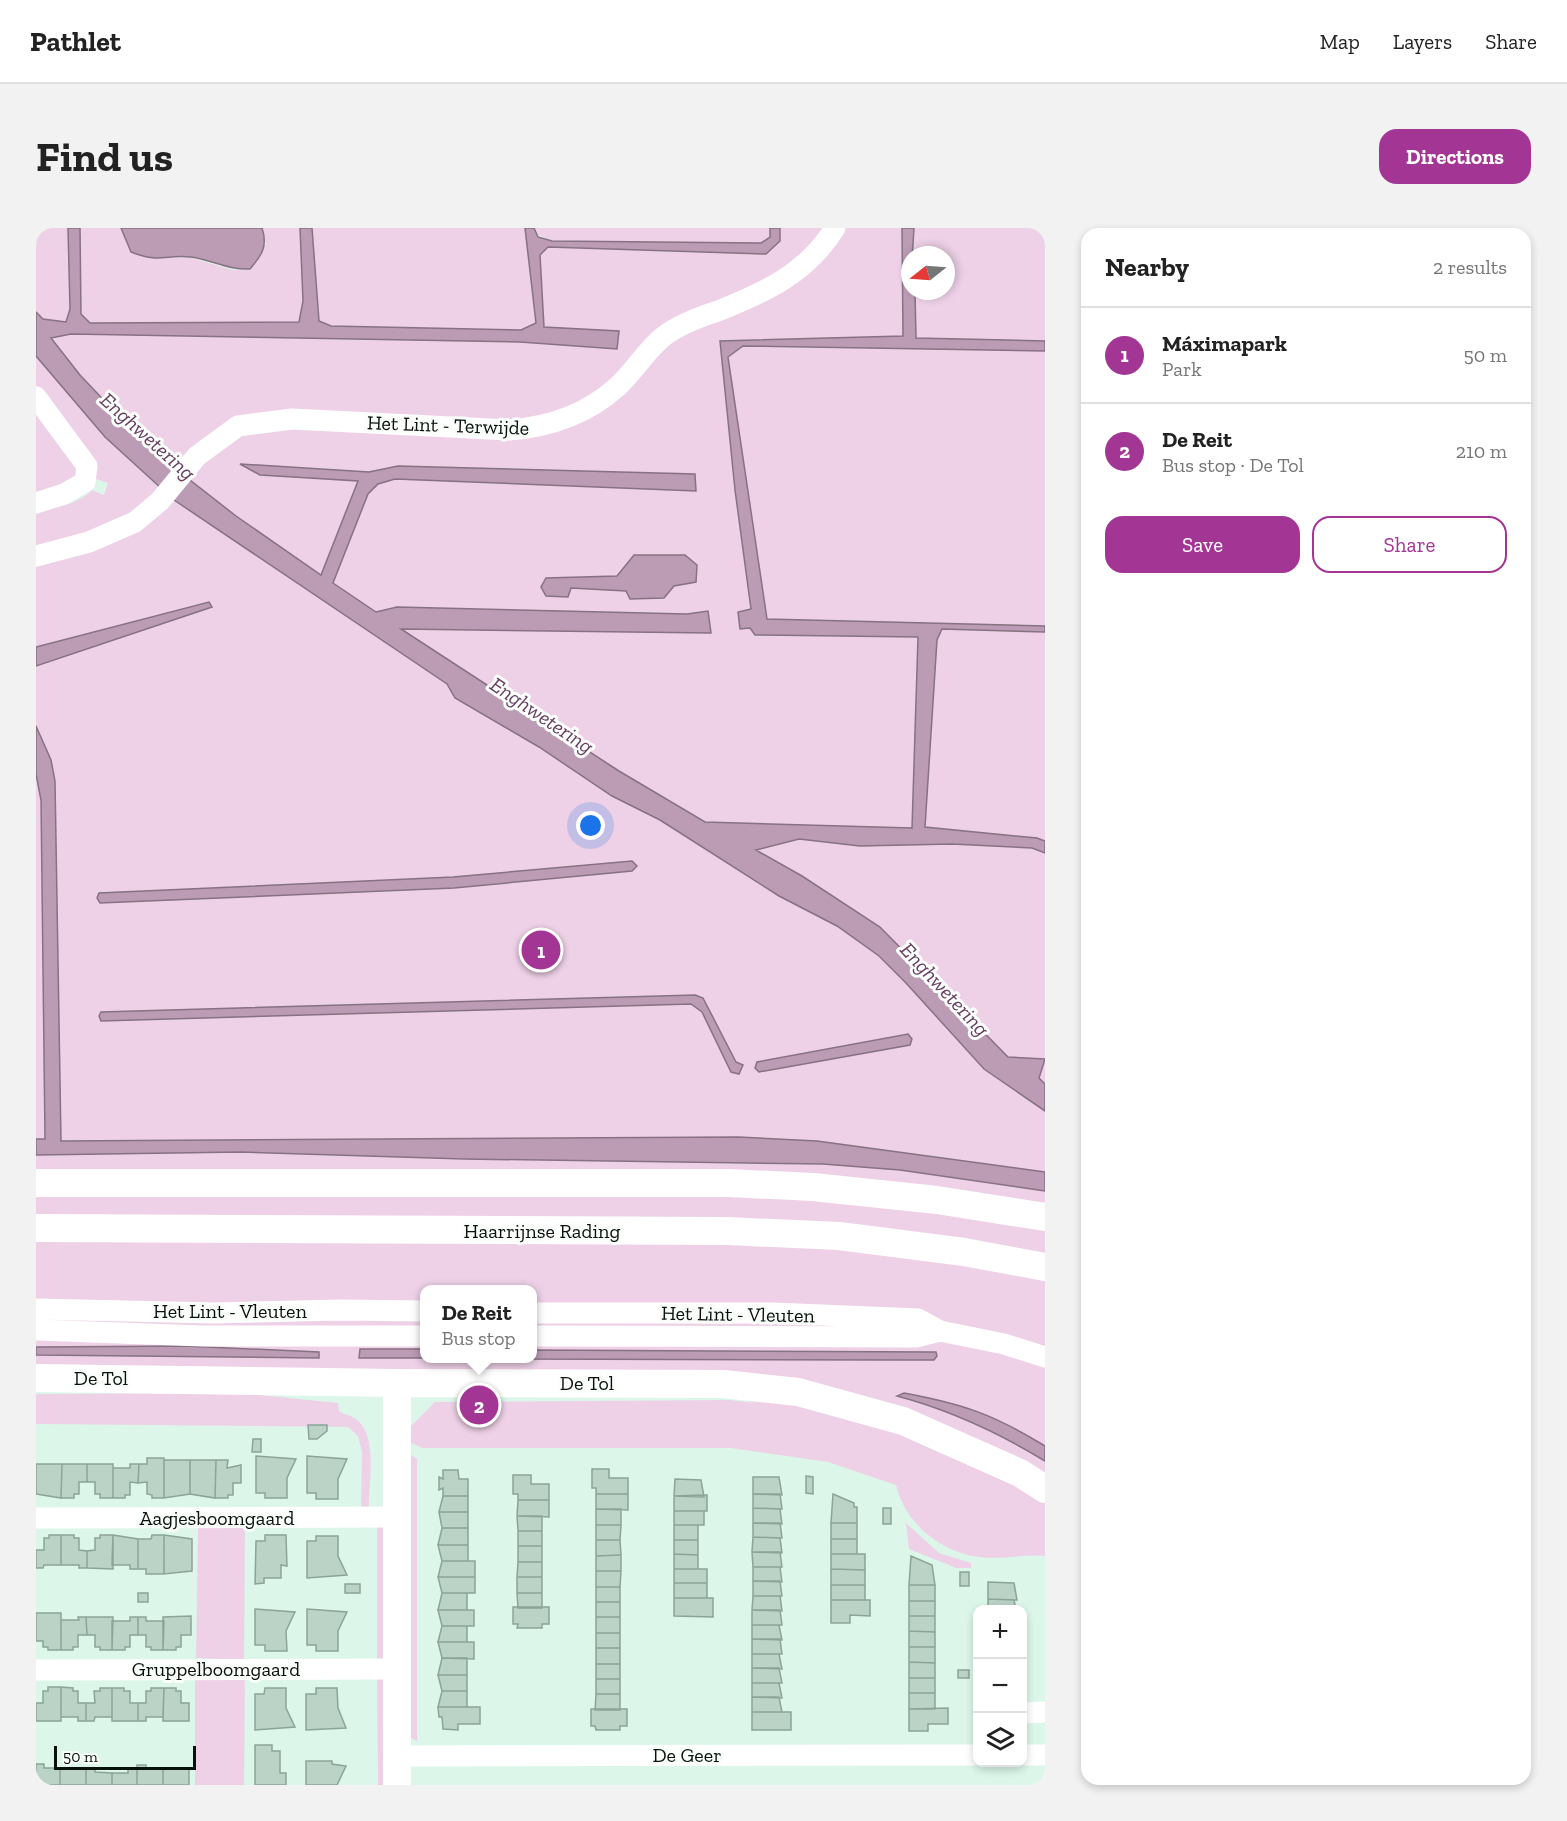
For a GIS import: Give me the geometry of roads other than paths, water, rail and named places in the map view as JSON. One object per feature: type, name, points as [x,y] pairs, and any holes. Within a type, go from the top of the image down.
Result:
[{"type":"main road","points":[[36,1183],[728,1183],[824,1188],[937,1200],[1045,1217]]},
{"type":"main road","name":"Haarrijnse Rading","points":[[36,1228],[727,1231],[839,1236],[964,1252],[1045,1267]]},
{"type":"main road","name":"De Tol","points":[[36,1378],[398,1383],[723,1384],[798,1392],[903,1420],[1020,1473],[1045,1489]]},
{"type":"main road","points":[[397,1785],[398,1383]]},
{"type":"street","name":"Het Lint - Terwijde","points":[[36,556],[88,542],[135,522],[160,501],[197,456],[238,426],[292,419],[509,430],[540,428],[579,414],[617,387],[663,337],[689,321],[782,283],[806,265],[822,248],[835,228]]},
{"type":"street","points":[[36,397],[87,466],[85,482],[64,494],[36,503]]},
{"type":"street","points":[[42,1330],[43,1309]]},
{"type":"street","name":"Het Lint - Vleuten","points":[[43,1309],[214,1313],[420,1311]]},
{"type":"street","points":[[341,1310],[341,1336]]},
{"type":"street","name":"Het Lint - Vleuten","points":[[537,1313],[773,1313],[918,1319],[940,1331],[1004,1344],[1045,1357]]},
{"type":"street","points":[[772,1337],[773,1313]]},
{"type":"street","name":"Het Lint - Vleuten","points":[[42,1330],[203,1336],[420,1336]]},
{"type":"street","name":"Het Lint - Vleuten","points":[[537,1336],[916,1337],[940,1331]]},
{"type":"street","name":"Aagjesboomgaard","points":[[36,1518],[398,1517]]},
{"type":"street","name":"Gruppelboomgaard","points":[[36,1670],[396,1669]]},
{"type":"street","points":[[1027,1713],[1045,1712]]},
{"type":"street","name":"De Geer","points":[[397,1756],[973,1755]]},
{"type":"street","points":[[1027,1755],[1045,1755]]},
{"type":"place","name":"Máximapark","points":[[541,950]]},
{"type":"place","name":"De Reit","points":[[479,1405]]},
{"type":"water label","name":"Enghwetering","points":[[148,436]]},
{"type":"water label","name":"Enghwetering","points":[[542,715]]},
{"type":"water label","name":"Enghwetering","points":[[945,989]]}]
